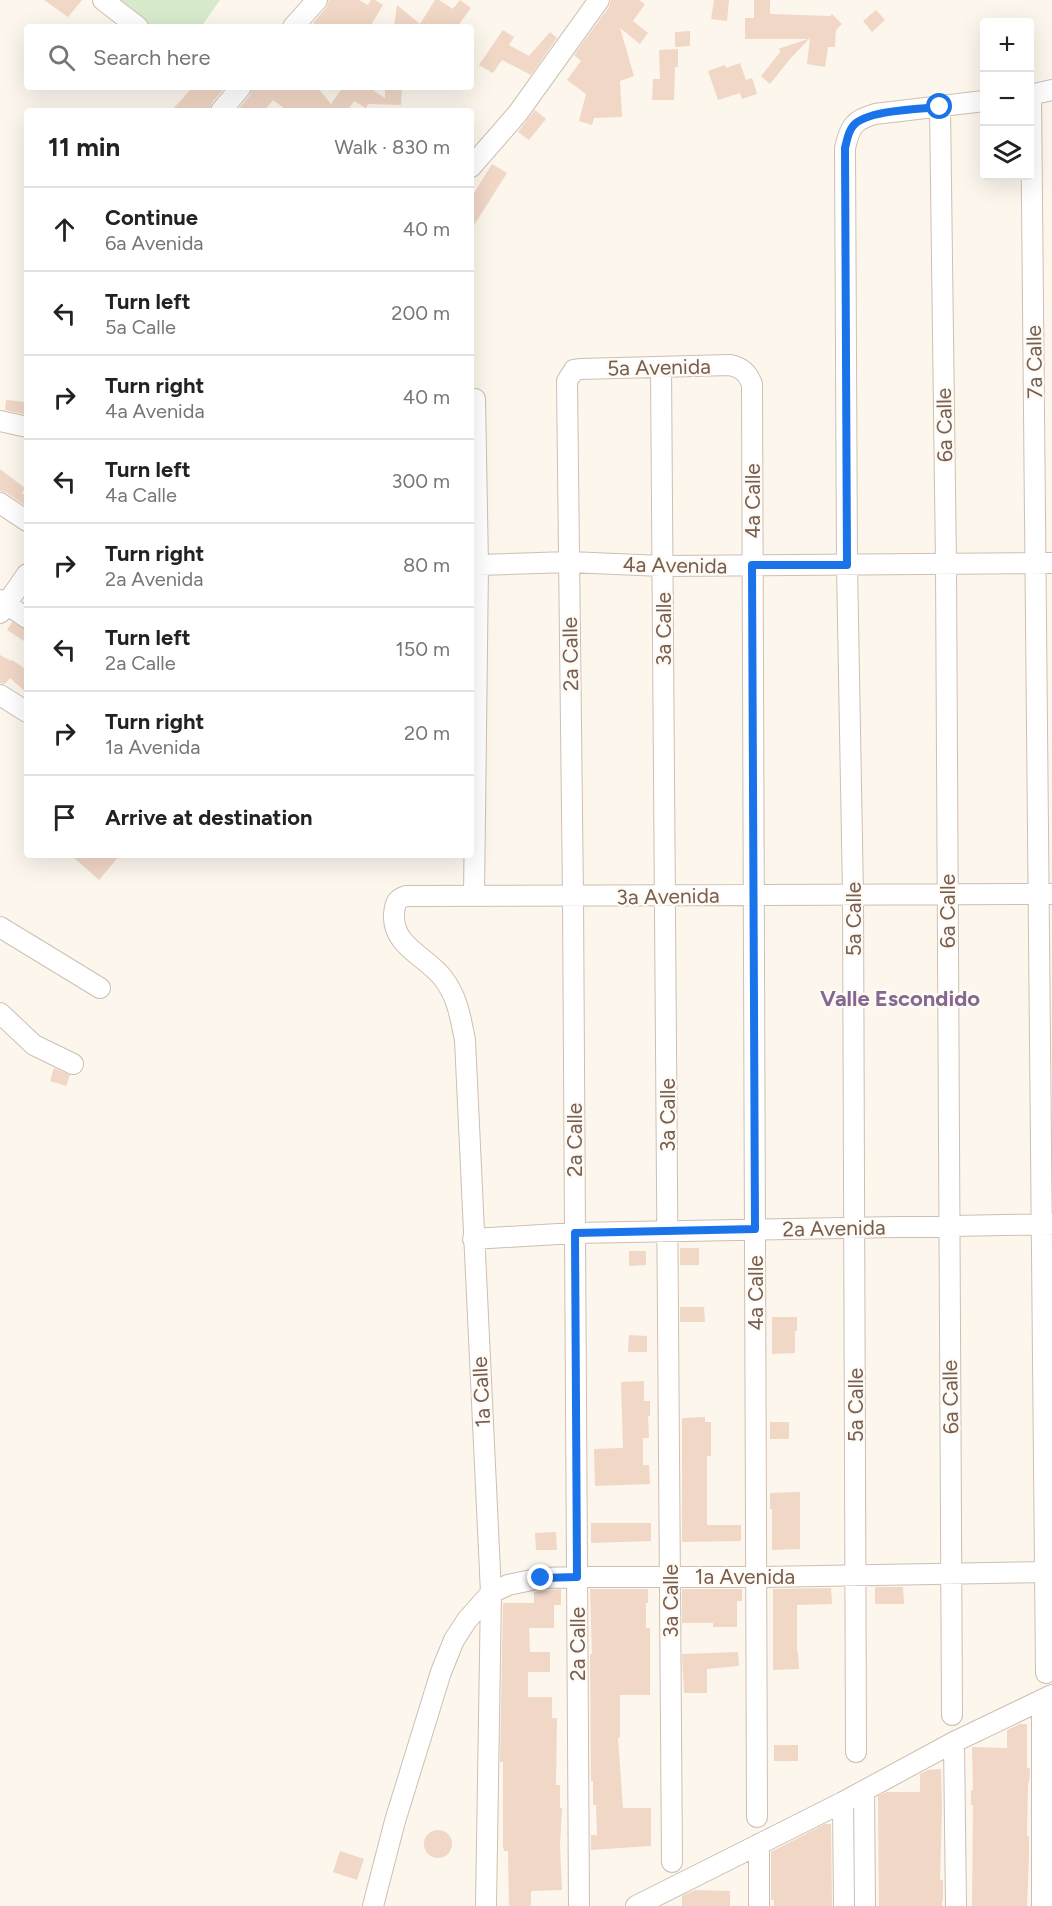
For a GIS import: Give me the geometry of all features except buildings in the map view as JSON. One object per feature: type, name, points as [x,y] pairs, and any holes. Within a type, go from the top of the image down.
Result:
[{"type":"street","points":[[103,0],[134,24]]},
{"type":"street","points":[[296,24],[317,0]]},
{"type":"street","points":[[474,164],[518,113],[599,0]]},
{"type":"street","points":[[224,108],[238,90]]},
{"type":"street","points":[[1034,94],[1052,90]]},
{"type":"street","points":[[940,107],[980,102]]},
{"type":"street","name":"5a Calle","points":[[856,1752],[853,895],[847,565],[845,148],[854,124],[862,118],[875,114],[940,107]]},
{"type":"street","name":"6a Calle","points":[[940,107],[946,564],[952,1715]]},
{"type":"street","name":"7a Calle","points":[[1031,126],[1044,563],[1048,1572],[1046,1672]]},
{"type":"street","name":"5a Avenida","points":[[570,374],[574,370],[581,369],[730,365],[739,367],[747,374]]},
{"type":"street","name":"3a Calle","points":[[661,368],[672,1862]]},
{"type":"street","name":"2a Calle","points":[[570,374],[567,381],[573,897],[579,1906]]},
{"type":"street","name":"4a Calle","points":[[747,374],[752,384],[757,1817]]},
{"type":"street","points":[[474,896],[478,565],[475,399]]},
{"type":"street","points":[[0,421],[24,426]]},
{"type":"street","points":[[0,503],[24,519]]},
{"type":"street","name":"4a Avenida","points":[[478,565],[569,562],[662,566],[1044,563]]},
{"type":"street","points":[[24,578],[2,606],[24,617]]},
{"type":"street","points":[[0,695],[24,710]]},
{"type":"street","name":"3a Avenida","points":[[396,903],[399,898],[406,896],[1046,894]]},
{"type":"street","name":"1a Calle","points":[[396,903],[394,926],[402,942],[442,977],[458,1002],[465,1040],[491,1593],[486,1906]]},
{"type":"street","points":[[0,927],[100,988]]},
{"type":"street","points":[[0,1013],[34,1045],[73,1064]]},
{"type":"street","name":"2a Avenida","points":[[473,1239],[575,1233],[1047,1224]]},
{"type":"street","name":"1a Avenida","points":[[374,1906],[395,1821],[441,1672],[454,1640],[467,1620],[491,1593],[508,1585],[541,1578],[1048,1572]]},
{"type":"street","points":[[636,1906],[843,1802],[954,1742],[1047,1697],[1042,1906]]},
{"type":"street","points":[[954,1742],[956,1906]]},
{"type":"street","points":[[864,1791],[865,1906]]},
{"type":"street","points":[[843,1802],[844,1906]]},
{"type":"street","points":[[759,1844],[759,1906]]},
{"type":"green space","points":[[112,0],[220,0],[203,24],[142,24]]},
{"type":"district","name":"Valle Escondido","points":[[900,998]]},
{"type":"route","points":[[541,1578],[577,1577],[575,1233],[755,1229],[752,565],[847,565],[845,148],[854,124],[862,118],[875,114],[940,107]]}]
